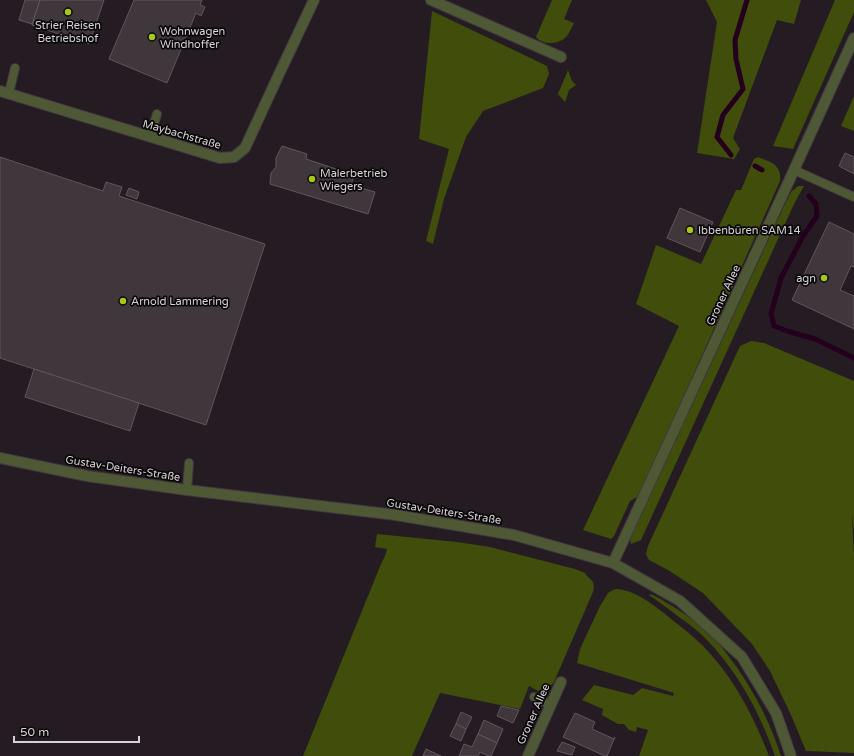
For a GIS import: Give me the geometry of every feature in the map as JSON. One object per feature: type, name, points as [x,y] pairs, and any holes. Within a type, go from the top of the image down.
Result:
[{"type":"street","name":"Maybachstraße","points":[[4,92],[220,158],[234,157],[245,148],[314,0]]},
{"type":"street","points":[[431,0],[561,57]]},
{"type":"street","name":"Groner Allee","points":[[613,563],[854,38]]},
{"type":"street","name":"Gustav-Deiters-Straße","points":[[0,458],[87,476],[186,490],[396,515],[514,535],[613,563],[680,601],[742,658],[776,713],[791,756]]},
{"type":"street","name":"Groner Allee","points":[[528,756],[561,682]]},
{"type":"lane","points":[[4,92],[15,68]]},
{"type":"lane","points":[[150,137],[157,114]]},
{"type":"lane","points":[[794,170],[854,197]]},
{"type":"lane","points":[[186,490],[189,463]]},
{"type":"lane","points":[[534,696],[551,705]]},
{"type":"green space","points":[[552,0],[572,0],[564,19],[574,23],[563,40],[555,43],[546,43],[536,37]]},
{"type":"green space","points":[[706,0],[801,0],[794,24],[777,20],[733,138],[740,149],[734,159],[697,153],[717,22]]},
{"type":"green space","points":[[835,0],[854,0],[854,12],[793,149],[773,146]]},
{"type":"green space","points":[[432,11],[547,66],[549,74],[543,88],[483,111],[466,137],[444,199],[433,244],[426,241],[449,149],[419,139]]},
{"type":"green space","points":[[568,70],[572,81],[576,85],[569,90],[565,102],[558,94]]},
{"type":"green space","points":[[854,96],[854,131],[841,126]]},
{"type":"green space","points":[[758,157],[775,165],[779,171],[780,181],[639,496],[630,501],[614,536],[611,539],[583,530],[679,326],[636,304],[656,245],[701,264],[736,190],[741,190],[754,159]]},
{"type":"green space","points":[[798,186],[804,186],[794,204],[641,540],[631,544],[630,539],[786,202],[791,192]]},
{"type":"green space","points":[[751,341],[764,343],[854,381],[854,531],[852,513],[854,557],[854,753],[806,751],[770,671],[752,644],[703,593],[668,570],[649,560],[646,554],[648,546],[740,346]]},
{"type":"green space","points":[[377,534],[490,547],[575,569],[585,573],[593,582],[593,592],[554,682],[549,688],[538,691],[529,686],[520,709],[440,693],[412,756],[303,756],[385,556],[387,549],[375,547]]},
{"type":"green space","points":[[617,589],[636,594],[654,606],[693,636],[713,657],[733,683],[749,711],[769,756],[639,756],[648,730],[637,727],[636,732],[629,730],[624,724],[618,724],[602,715],[603,709],[582,700],[594,685],[633,695],[642,688],[673,696],[674,693],[577,663],[580,649],[600,606],[608,593]]},
{"type":"green space","points":[[651,594],[692,619],[722,647],[751,690],[771,729],[781,756],[775,756],[755,708],[737,678],[717,650],[696,629],[649,595]]},
{"type":"building","points":[[25,0],[40,0],[32,24],[19,20]]},
{"type":"building","name":"Strier Reisen Betriebshof","points":[[40,0],[104,0],[89,44],[32,25]]},
{"type":"building","name":"Wohnwagen Windhoffer","points":[[134,0],[202,0],[200,5],[205,7],[201,16],[196,13],[167,83],[109,59]]},
{"type":"building","name":"Malerbetrieb Wiegers","points":[[282,146],[307,154],[306,159],[354,175],[351,185],[375,192],[368,214],[270,184],[271,173],[276,167],[276,158]]},
{"type":"building","points":[[845,153],[854,157],[854,174],[839,166]]},
{"type":"building","name":"Arnold Lammering","points":[[0,157],[103,191],[106,182],[122,187],[119,196],[265,244],[206,425],[0,358]]},
{"type":"building","points":[[129,188],[139,192],[137,199],[126,195]]},
{"type":"building","name":"Ibbenbüren SAM14","points":[[680,208],[713,222],[700,252],[667,238]]},
{"type":"building","name":"agn","points":[[829,222],[854,234],[854,267],[851,266],[840,290],[854,296],[854,329],[792,300]]},
{"type":"building","points":[[34,369],[139,403],[130,431],[25,397]]},
{"type":"building","points":[[501,706],[519,710],[513,723],[497,716]]},
{"type":"building","points":[[461,712],[472,717],[466,729],[456,724]]},
{"type":"building","points":[[575,713],[595,722],[592,729],[614,739],[615,737],[607,756],[563,737]]},
{"type":"building","points":[[484,720],[503,729],[497,743],[478,734]]},
{"type":"building","points":[[456,724],[466,729],[461,741],[450,736]]},
{"type":"building","points":[[478,734],[497,743],[491,756],[480,752],[478,756],[459,756],[464,744],[472,747]]},
{"type":"building","points":[[562,742],[575,747],[572,755],[557,751]]},
{"type":"building","points":[[426,749],[441,756],[423,756]]},
{"type":"waterway","points":[[731,155],[717,137],[723,115],[743,89],[736,59],[735,40],[747,0]]},
{"type":"waterway","points":[[755,166],[762,170]]},
{"type":"waterway","points":[[809,196],[816,204],[817,216],[803,236],[781,278],[771,314],[774,326],[815,339],[854,358]]},
{"type":"place","name":"Strier Reisen Betriebshof","points":[[68,12]]},
{"type":"place","name":"Wohnwagen Windhoffer","points":[[152,37]]},
{"type":"place","name":"Malerbetrieb Wiegers","points":[[312,179]]},
{"type":"place","name":"Ibbenbüren SAM14","points":[[690,230]]},
{"type":"place","name":"agn","points":[[824,278]]},
{"type":"place","name":"Arnold Lammering","points":[[123,301]]}]
